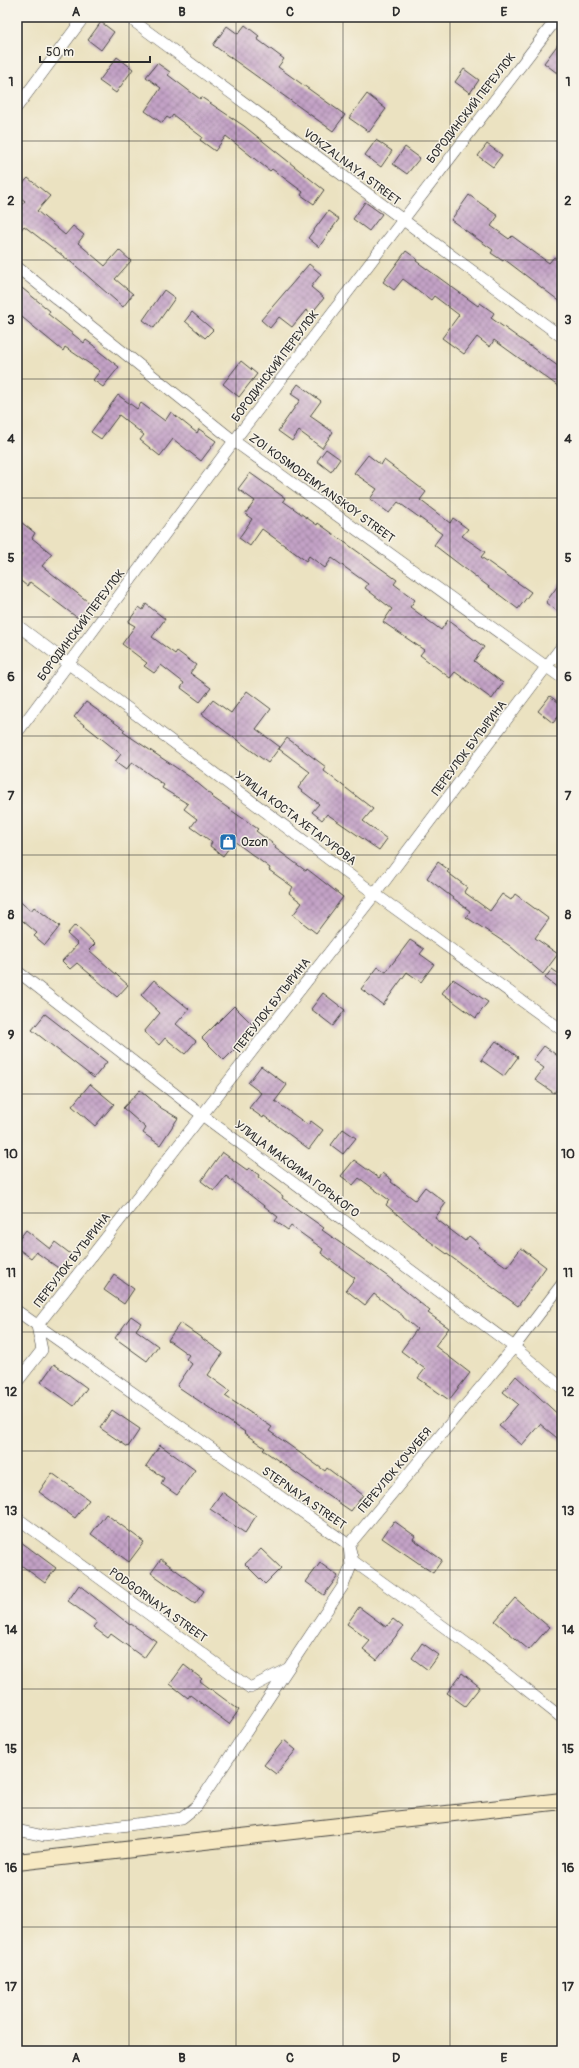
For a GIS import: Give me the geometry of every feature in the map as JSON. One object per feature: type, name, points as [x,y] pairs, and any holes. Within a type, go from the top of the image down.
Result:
[{"type":"street","points":[[17,107],[84,17]]},
{"type":"street","name":"VOKZALNAYA STREET","points":[[128,17],[562,337]]},
{"type":"street","name":"БОРОДИНСКИЙ ПЕРЕУЛОК","points":[[17,733],[234,441],[402,219],[558,17]]},
{"type":"street","name":"ZOI KOSMODEMYANSKOY STREET","points":[[17,267],[234,441],[562,678]]},
{"type":"street","name":"УЛИЦА КОСТА ХЕТАГУРОВА","points":[[17,625],[375,894],[562,1030]]},
{"type":"street","name":"ПЕРЕУЛОК БУТЫРИНА","points":[[17,1382],[42,1350],[37,1326],[375,894],[562,646]]},
{"type":"street","name":"УЛИЦА МАКСИМА ГОРЬКОГО","points":[[17,971],[202,1115],[514,1347],[562,1388]]},
{"type":"street","name":"ПЕРЕУЛОК КОЧУБЕЯ","points":[[349,1545],[514,1347],[562,1284]]},
{"type":"street","name":"STEPNAYA STREET","points":[[17,1311],[349,1545],[353,1561],[484,1656],[562,1718]]},
{"type":"street","name":"PODGORNAYA STREET","points":[[17,1518],[250,1688],[288,1669]]},
{"type":"street","points":[[17,1830],[44,1836],[182,1818],[197,1806],[343,1586],[351,1566],[349,1545]]},
{"type":"street","points":[[17,1862],[562,1801]]},
{"type":"building","points":[[101,22],[114,32],[101,50],[88,40]]},
{"type":"building","points":[[245,25],[259,36],[257,39],[284,59],[278,67],[345,115],[333,131],[213,45],[227,26],[238,34]]},
{"type":"building","points":[[562,39],[562,66],[557,73],[544,63]]},
{"type":"building","points":[[117,57],[133,69],[116,93],[99,81]]},
{"type":"building","points":[[157,63],[170,72],[168,75],[200,99],[201,97],[244,126],[324,190],[314,204],[301,195],[303,192],[272,169],[270,171],[226,136],[215,151],[200,140],[202,137],[173,115],[170,119],[167,117],[162,123],[145,111],[161,88],[146,77]]},
{"type":"building","points":[[464,69],[479,80],[470,93],[455,82]]},
{"type":"building","points":[[367,94],[386,109],[369,132],[349,118]]},
{"type":"building","points":[[376,140],[392,151],[381,167],[365,155]]},
{"type":"building","points":[[487,144],[502,155],[493,167],[478,156]]},
{"type":"building","points":[[405,147],[420,158],[407,174],[393,164]]},
{"type":"building","points":[[28,178],[50,196],[37,211],[65,235],[73,226],[84,235],[78,243],[105,266],[119,250],[131,261],[115,279],[133,294],[123,307],[76,266],[24,226],[17,235],[17,210],[25,201],[17,195],[17,190]]},
{"type":"building","points":[[469,195],[498,216],[491,226],[509,239],[512,236],[549,263],[554,257],[562,262],[562,303],[504,259],[503,261],[491,253],[493,250],[451,220]]},
{"type":"building","points":[[365,202],[382,214],[369,231],[353,219]]},
{"type":"building","points":[[328,211],[339,219],[319,247],[308,238]]},
{"type":"building","points":[[406,251],[417,259],[416,261],[478,306],[480,303],[494,313],[491,318],[562,369],[562,389],[494,340],[490,347],[477,337],[464,354],[442,338],[459,315],[434,296],[431,300],[403,279],[394,290],[383,282]]},
{"type":"building","points":[[309,264],[321,274],[311,287],[324,298],[311,314],[306,310],[292,327],[279,317],[270,328],[261,320]]},
{"type":"building","points":[[17,284],[50,311],[48,314],[84,343],[86,340],[97,348],[96,349],[119,367],[103,387],[93,380],[100,371],[65,347],[63,351],[17,313]]},
{"type":"building","points":[[164,290],[175,298],[154,328],[143,320]]},
{"type":"building","points":[[192,312],[213,330],[205,338],[185,321]]},
{"type":"building","points":[[241,361],[257,374],[239,397],[223,384]]},
{"type":"building","points":[[298,384],[321,401],[310,416],[333,432],[322,448],[299,431],[292,441],[278,431],[300,400],[291,394]]},
{"type":"building","points":[[118,395],[137,409],[141,403],[165,421],[171,412],[197,433],[199,429],[216,441],[201,461],[173,439],[160,456],[140,440],[144,435],[119,415],[101,439],[91,432]]},
{"type":"building","points":[[326,449],[340,459],[331,472],[317,461]]},
{"type":"building","points":[[368,455],[381,465],[384,460],[426,492],[420,500],[450,523],[453,518],[468,529],[462,536],[485,552],[481,557],[531,592],[518,609],[434,545],[442,534],[398,502],[389,513],[370,499],[377,489],[354,473]]},
{"type":"building","points":[[250,473],[285,498],[283,501],[317,525],[318,523],[397,580],[394,584],[415,600],[410,607],[441,630],[448,620],[484,647],[474,661],[503,683],[492,699],[455,672],[450,678],[420,655],[424,650],[383,622],[392,609],[365,588],[368,584],[332,558],[325,568],[309,556],[306,561],[262,529],[250,546],[239,538],[252,519],[245,514],[255,501],[238,489]]},
{"type":"building","points":[[17,519],[35,533],[32,538],[52,554],[42,566],[91,604],[79,619],[30,582],[27,586],[17,578],[17,562],[22,555],[17,551]]},
{"type":"building","points":[[562,580],[562,604],[557,611],[546,602]]},
{"type":"building","points":[[146,604],[165,619],[152,637],[175,654],[177,651],[196,665],[190,673],[211,688],[200,702],[181,688],[184,683],[161,665],[154,673],[144,666],[147,663],[122,644],[135,626],[128,622],[139,607],[143,610]]},
{"type":"building","points":[[247,691],[271,709],[256,729],[280,747],[268,763],[202,714],[213,700],[231,713]]},
{"type":"building","points":[[550,696],[562,705],[562,712],[553,723],[538,711]]},
{"type":"building","points":[[86,702],[125,730],[123,732],[190,777],[213,796],[212,797],[258,829],[256,831],[276,846],[275,848],[306,871],[307,869],[343,897],[316,933],[293,915],[302,903],[289,893],[293,887],[269,870],[270,868],[234,841],[223,856],[210,846],[212,842],[191,827],[197,819],[184,809],[188,804],[162,788],[164,785],[132,762],[126,770],[115,762],[121,754],[74,717]]},
{"type":"building","points":[[287,738],[326,767],[324,771],[373,809],[363,821],[387,839],[379,850],[327,814],[322,820],[312,812],[319,804],[298,788],[310,772],[279,749]]},
{"type":"building","points":[[438,862],[449,870],[447,872],[467,887],[464,892],[490,911],[502,894],[511,900],[515,894],[549,919],[535,938],[558,954],[543,974],[510,946],[466,917],[470,911],[427,878]]},
{"type":"building","points":[[17,899],[31,911],[34,907],[60,926],[45,945],[34,936],[37,933],[17,916]]},
{"type":"building","points":[[75,925],[95,944],[89,950],[128,985],[117,997],[77,963],[70,969],[62,961],[78,944],[67,934]]},
{"type":"building","points":[[410,940],[424,949],[420,954],[434,964],[421,982],[407,972],[383,1005],[361,989],[378,967],[386,972]]},
{"type":"building","points":[[552,969],[562,976],[562,991],[545,978]]},
{"type":"building","points":[[453,979],[488,1002],[476,1018],[442,993]]},
{"type":"building","points":[[154,980],[189,1009],[176,1024],[196,1041],[185,1054],[165,1038],[159,1045],[144,1032],[160,1013],[141,995]]},
{"type":"building","points":[[323,993],[345,1010],[333,1026],[311,1009]]},
{"type":"building","points":[[234,1006],[256,1028],[224,1060],[202,1038]]},
{"type":"building","points":[[45,1014],[107,1062],[94,1078],[32,1030]]},
{"type":"building","points":[[496,1041],[518,1057],[504,1076],[481,1060]]},
{"type":"building","points":[[544,1046],[562,1059],[562,1082],[554,1093],[535,1080],[544,1068],[533,1060]]},
{"type":"building","points":[[261,1066],[287,1085],[275,1101],[308,1125],[311,1121],[323,1130],[309,1149],[264,1116],[263,1118],[249,1108],[261,1093],[248,1083]]},
{"type":"building","points":[[90,1084],[114,1104],[95,1126],[72,1106]]},
{"type":"building","points":[[140,1090],[161,1108],[178,1118],[160,1145],[143,1133],[146,1128],[123,1108]]},
{"type":"building","points":[[343,1129],[356,1138],[343,1154],[331,1145]]},
{"type":"building","points":[[222,1152],[247,1170],[249,1168],[259,1175],[258,1177],[283,1196],[282,1198],[324,1228],[322,1230],[387,1276],[430,1311],[428,1313],[449,1328],[435,1346],[470,1373],[449,1400],[418,1378],[425,1369],[401,1351],[417,1329],[403,1316],[374,1294],[365,1305],[346,1290],[355,1278],[321,1253],[323,1249],[291,1226],[288,1230],[275,1221],[278,1217],[226,1176],[214,1191],[201,1181]]},
{"type":"building","points":[[354,1160],[379,1178],[383,1173],[392,1180],[391,1182],[415,1200],[425,1187],[446,1203],[435,1218],[465,1241],[469,1236],[480,1245],[478,1247],[507,1267],[521,1248],[546,1267],[518,1306],[428,1240],[386,1205],[389,1200],[359,1178],[353,1185],[341,1176]]},
{"type":"building","points":[[26,1230],[50,1249],[55,1242],[72,1255],[61,1270],[36,1252],[31,1258],[17,1248],[17,1242]]},
{"type":"building","points":[[114,1275],[134,1289],[124,1304],[104,1290]]},
{"type":"building","points":[[131,1316],[141,1323],[136,1330],[158,1346],[147,1361],[115,1338]]},
{"type":"building","points":[[180,1323],[223,1353],[208,1375],[230,1391],[225,1396],[272,1427],[269,1431],[325,1471],[327,1468],[363,1495],[351,1511],[263,1450],[265,1448],[244,1433],[245,1432],[177,1386],[192,1364],[186,1359],[189,1355],[168,1340]]},
{"type":"building","points":[[54,1364],[87,1388],[74,1406],[41,1382]]},
{"type":"building","points":[[516,1376],[562,1418],[562,1442],[540,1424],[522,1445],[499,1426],[518,1404],[503,1392]]},
{"type":"building","points":[[112,1410],[140,1429],[128,1447],[100,1428]]},
{"type":"building","points":[[160,1445],[195,1470],[177,1495],[161,1484],[164,1478],[146,1466]]},
{"type":"building","points":[[52,1473],[89,1500],[75,1518],[39,1492]]},
{"type":"building","points":[[222,1492],[256,1516],[245,1533],[210,1509]]},
{"type":"building","points":[[106,1514],[144,1542],[129,1562],[91,1534]]},
{"type":"building","points":[[394,1521],[415,1536],[413,1539],[442,1560],[433,1573],[382,1538]]},
{"type":"building","points":[[17,1539],[56,1568],[45,1583],[17,1562]]},
{"type":"building","points":[[261,1549],[281,1568],[265,1584],[245,1564]]},
{"type":"building","points":[[161,1559],[204,1591],[195,1604],[151,1573]]},
{"type":"building","points":[[320,1563],[338,1576],[324,1595],[306,1582]]},
{"type":"building","points":[[79,1585],[130,1625],[131,1624],[156,1641],[144,1658],[111,1634],[108,1638],[93,1627],[97,1622],[68,1601]]},
{"type":"building","points":[[515,1598],[549,1627],[529,1650],[495,1621]]},
{"type":"building","points":[[359,1607],[386,1627],[393,1619],[403,1627],[377,1660],[363,1649],[370,1641],[347,1624]]},
{"type":"building","points":[[422,1643],[439,1655],[428,1670],[412,1658]]},
{"type":"building","points":[[184,1665],[202,1679],[200,1681],[239,1710],[229,1724],[190,1695],[188,1698],[170,1684]]},
{"type":"building","points":[[462,1673],[480,1687],[465,1706],[447,1693]]},
{"type":"building","points":[[284,1740],[296,1750],[276,1774],[264,1765]]},
{"type":"place","name":"Ozon","points":[[228,842]]}]
